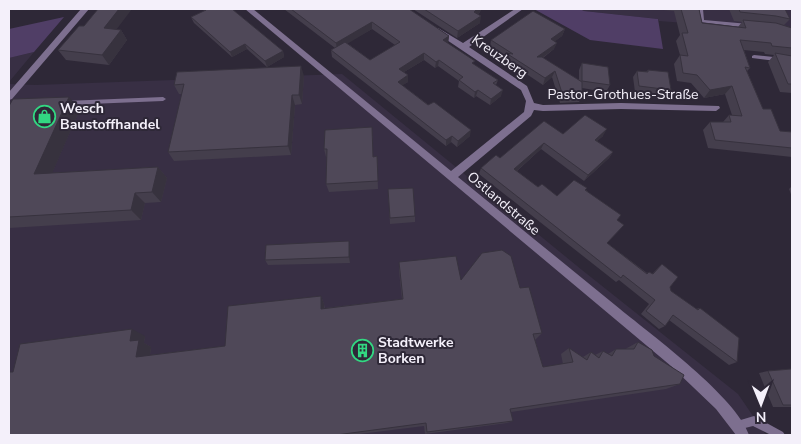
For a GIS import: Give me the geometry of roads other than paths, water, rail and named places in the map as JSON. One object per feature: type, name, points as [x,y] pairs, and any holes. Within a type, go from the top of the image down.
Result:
[{"type":"street","points":[[9,97],[85,9]]},
{"type":"street","name":"Ostlandstraße","points":[[249,9],[674,362],[711,395],[737,425],[742,435]]},
{"type":"street","points":[[463,46],[520,9]]},
{"type":"street","name":"Kreuzberg","points":[[430,25],[524,88],[530,98],[531,106]]},
{"type":"street","points":[[451,177],[528,114],[531,106]]},
{"type":"street","name":"Pastor-Grothues-Straße","points":[[531,106],[543,108],[621,106],[716,108]]},
{"type":"lane","points":[[700,9],[702,21],[759,27]]},
{"type":"lane","points":[[754,57],[792,61]]},
{"type":"lane","points":[[57,104],[163,99]]},
{"type":"lane","points":[[737,425],[754,421],[780,435]]},
{"type":"place","name":"Wesch Baustoffhandel","points":[[44,116]]},
{"type":"place","name":"Stadtwerke Borken","points":[[362,350]]}]
